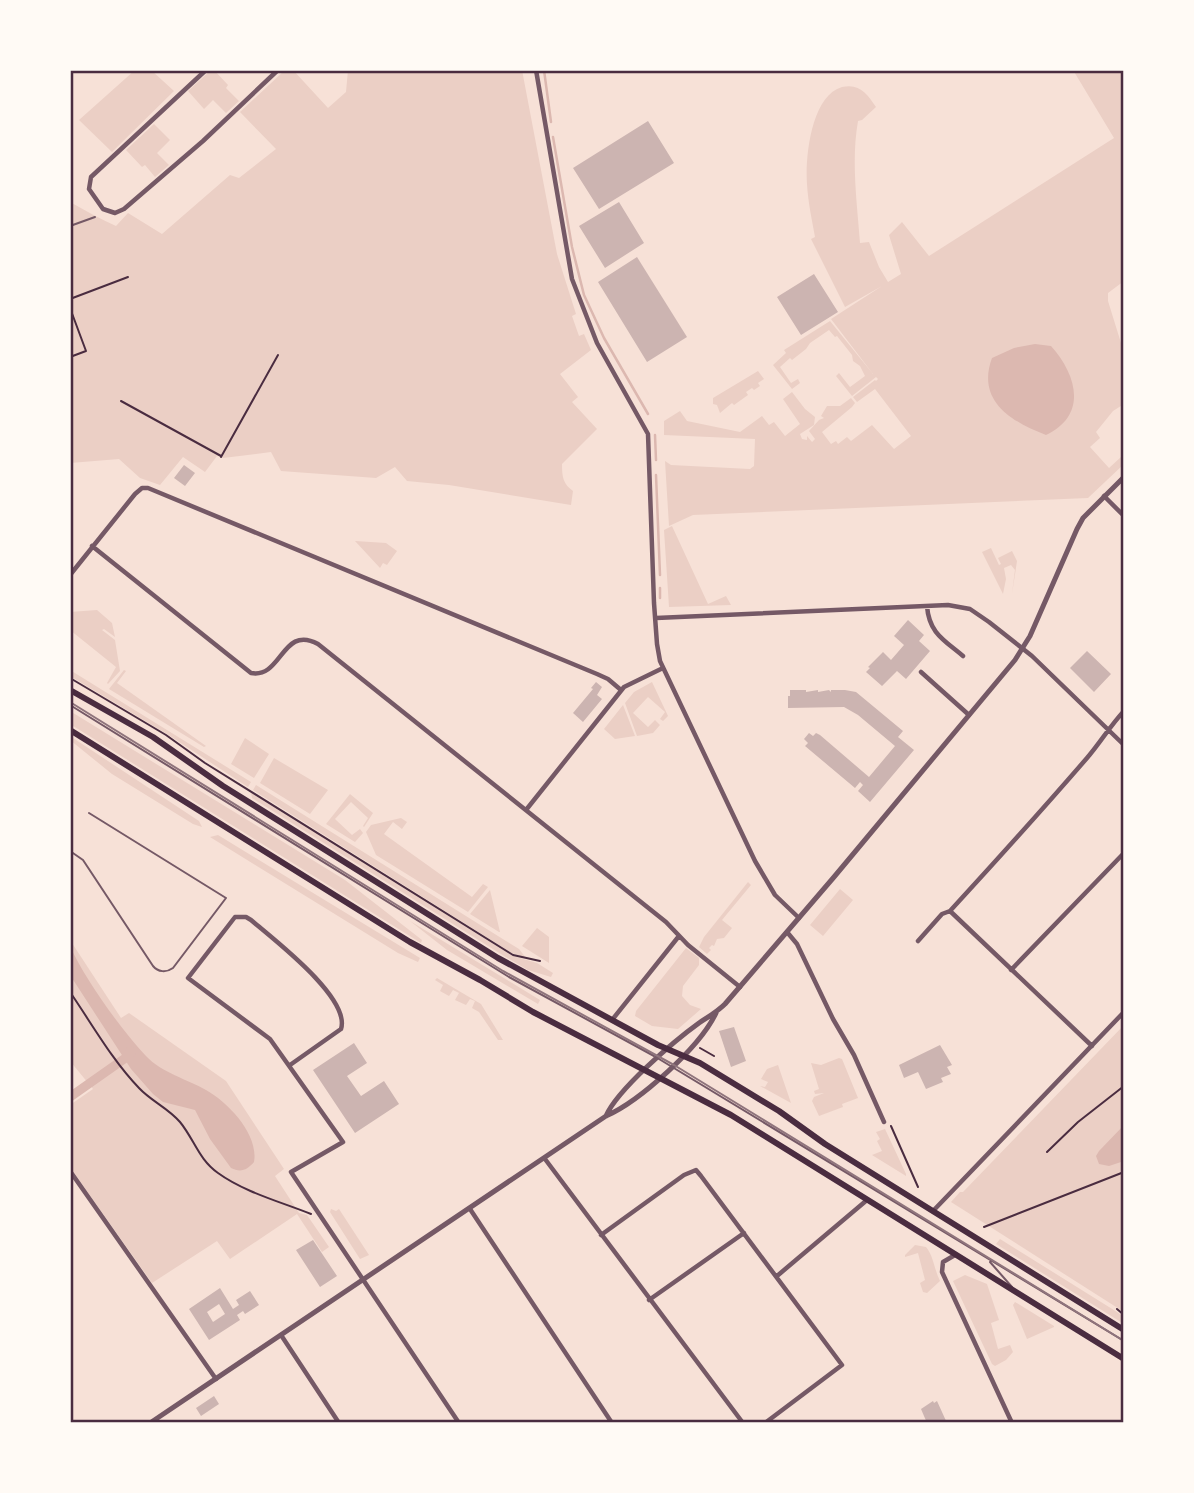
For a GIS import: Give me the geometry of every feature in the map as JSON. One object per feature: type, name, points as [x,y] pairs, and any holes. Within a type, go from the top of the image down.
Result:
[{"type":"main road","points":[[70,690],[161,742],[223,786],[498,958],[684,1056],[774,1108],[825,1144],[1124,1329]]},
{"type":"main road","points":[[70,730],[402,938],[533,1012],[724,1111],[1124,1359]]},
{"type":"street","points":[[206,70],[91,177],[88,185],[103,209],[110,213],[120,212],[203,141],[278,70]]},
{"type":"street","points":[[536,70],[572,279],[597,343],[648,434],[658,652],[663,668],[751,854],[775,895],[799,918]]},
{"type":"street","points":[[606,1116],[611,1105],[645,1071],[699,1023],[716,1013],[740,987],[969,715],[1023,648],[1083,518],[1124,477]]},
{"type":"street","points":[[70,575],[135,494],[142,488],[153,489],[597,674],[621,690]]},
{"type":"street","points":[[1104,496],[1124,516]]},
{"type":"street","points":[[92,546],[251,673],[265,672],[292,643],[305,639],[314,641],[666,922],[740,987]]},
{"type":"street","points":[[656,618],[928,606],[970,609],[1023,648],[1124,745]]},
{"type":"street","points":[[928,606],[932,630],[963,656]]},
{"type":"street","points":[[526,810],[621,690],[663,668]]},
{"type":"street","points":[[920,672],[969,715]]},
{"type":"street","points":[[918,941],[942,914],[950,911],[1086,759],[1124,711]]},
{"type":"street","points":[[1011,970],[1124,853]]},
{"type":"street","points":[[950,911],[1092,1046]]},
{"type":"street","points":[[290,1065],[341,1029],[342,1016],[309,970],[251,920],[235,917],[188,978],[270,1039],[343,1142],[291,1172],[459,1423]]},
{"type":"street","points":[[787,932],[797,944],[833,1019],[854,1055],[884,1122]]},
{"type":"street","points":[[612,1020],[679,936]]},
{"type":"street","points":[[933,1211],[1124,1012]]},
{"type":"street","points":[[150,1423],[606,1116],[623,1108],[684,1056],[709,1029],[716,1013]]},
{"type":"street","points":[[545,1159],[743,1423]]},
{"type":"street","points":[[601,1235],[684,1175],[696,1170],[842,1365],[765,1423]]},
{"type":"street","points":[[70,1171],[216,1379]]},
{"type":"street","points":[[777,1276],[868,1199]]},
{"type":"street","points":[[470,1209],[612,1423]]},
{"type":"street","points":[[649,1300],[744,1233]]},
{"type":"street","points":[[956,1255],[945,1260],[942,1265],[946,1281],[1012,1423]]},
{"type":"street","points":[[281,1335],[339,1423]]},
{"type":"lane","points":[[70,226],[95,217]]},
{"type":"lane","points":[[70,705],[502,973],[672,1066],[1124,1341]]},
{"type":"lane","points":[[70,851],[83,860],[159,970],[168,971],[173,968],[226,898],[89,813]]},
{"type":"lane","points":[[990,1261],[1020,1296]]},
{"type":"path","points":[[70,299],[128,277]]},
{"type":"path","points":[[70,308],[86,351],[70,357]]},
{"type":"path","points":[[121,401],[222,457],[278,355]]},
{"type":"path","points":[[70,678],[166,735],[513,955],[540,961]]},
{"type":"path","points":[[70,992],[122,1069],[151,1100],[179,1121],[199,1154],[212,1169],[237,1184],[321,1217]]},
{"type":"path","points":[[701,1048],[714,1056]]},
{"type":"path","points":[[1047,1152],[1078,1122],[1124,1086]]},
{"type":"path","points":[[891,1126],[919,1187]]},
{"type":"path","points":[[984,1227],[1124,1172]]},
{"type":"path","points":[[1116,1309],[1124,1315]]},
{"type":"shaded area","points":[[135,70],[151,70],[174,91],[112,152],[79,120]]},
{"type":"shaded area","points":[[211,70],[228,85],[226,88],[239,101],[226,113],[213,100],[204,109],[188,91]]},
{"type":"shaded area","points":[[285,70],[293,70],[328,108],[346,92],[348,70],[522,70],[557,254],[576,314],[572,316],[579,336],[584,334],[591,350],[560,374],[578,397],[572,402],[597,429],[562,464],[564,480],[573,491],[571,505],[449,485],[407,481],[395,467],[376,478],[281,471],[271,452],[223,458],[217,456],[205,472],[183,457],[160,485],[140,478],[119,459],[70,463],[70,202],[116,226],[128,213],[162,234],[230,175],[239,178],[276,149],[240,112]]},
{"type":"shaded area","points":[[1073,70],[1124,70],[1124,281],[1108,293],[1108,301],[1121,343],[1124,344],[1124,404],[1113,411],[1096,432],[1100,438],[1090,447],[1109,468],[1121,457],[1124,464],[1088,498],[693,515],[669,526],[665,461],[671,465],[750,469],[754,466],[755,439],[664,435],[664,421],[680,411],[687,421],[740,432],[762,416],[769,425],[774,422],[785,436],[800,424],[783,399],[792,392],[815,417],[814,425],[800,434],[802,439],[807,440],[807,436],[812,442],[815,439],[809,431],[824,418],[821,416],[827,406],[840,406],[851,398],[855,403],[852,407],[822,432],[831,444],[836,441],[838,444],[847,437],[851,441],[872,425],[894,449],[911,436],[875,389],[857,402],[853,397],[876,381],[876,377],[852,396],[836,376],[839,373],[850,387],[865,376],[860,366],[853,361],[852,355],[829,330],[780,367],[791,383],[798,379],[800,383],[792,389],[773,365],[786,353],[784,350],[830,321],[873,374],[831,319],[882,286],[845,307],[811,239],[815,237],[809,204],[807,159],[812,129],[823,102],[832,93],[848,86],[858,88],[866,94],[876,107],[858,121],[855,151],[856,197],[860,243],[869,242],[888,282],[901,274],[889,235],[902,222],[929,256],[1114,138]]},
{"type":"shaded area","points":[[154,124],[170,140],[157,153],[169,165],[155,177],[126,150]]},
{"type":"shaded area","points":[[1035,344],[1051,346],[1060,357],[1072,382],[1074,394],[1068,417],[1046,435],[1021,424],[1000,408],[989,386],[988,373],[992,358],[1014,348]]},
{"type":"shaded area","points":[[758,371],[764,379],[758,383],[760,386],[746,392],[748,395],[720,413],[717,405],[713,404],[713,398]]},
{"type":"shaded area","points":[[672,526],[708,604],[726,596],[731,605],[669,607],[664,530]]},
{"type":"shaded area","points":[[355,541],[386,543],[397,551],[387,565],[383,563],[380,568]]},
{"type":"shaded area","points":[[991,548],[999,565],[1001,564],[998,558],[1012,551],[1017,561],[1012,594],[1015,570],[1011,565],[1004,568],[1006,579],[1003,594],[982,552]]},
{"type":"shaded area","points":[[97,610],[112,623],[115,637],[102,630],[115,640],[120,671],[108,684],[116,667],[70,630],[70,612]]},
{"type":"shaded area","points":[[70,670],[251,782],[248,787],[167,734],[70,676]]},
{"type":"shaded area","points":[[124,670],[126,671],[117,683],[206,746],[109,689]]},
{"type":"shaded area","points":[[652,682],[668,716],[663,721],[660,719],[665,712],[648,697],[633,713],[648,727],[655,720],[660,725],[653,733],[637,736],[625,703],[634,692]]},
{"type":"shaded area","points":[[623,705],[635,736],[615,739],[604,729]]},
{"type":"shaded area","points":[[70,711],[345,880],[422,940],[421,943],[70,724]]},
{"type":"shaded area","points":[[70,736],[199,821],[202,827],[112,774],[70,740]]},
{"type":"shaded area","points":[[245,738],[269,754],[254,778],[231,764]]},
{"type":"shaded area","points":[[274,758],[328,790],[310,814],[260,783]]},
{"type":"shaded area","points":[[256,785],[519,949],[526,958],[513,954],[253,790]]},
{"type":"shaded area","points":[[251,793],[513,956],[537,963],[553,973],[551,977],[528,970],[504,956],[252,798]]},
{"type":"shaded area","points":[[350,794],[373,813],[364,827],[368,818],[351,802],[335,819],[352,835],[360,829],[363,833],[355,842],[326,824]]},
{"type":"shaded area","points":[[401,818],[407,822],[402,829],[393,822],[384,834],[472,897],[483,884],[488,887],[468,912],[376,855],[366,832],[371,825]]},
{"type":"shaded area","points":[[218,835],[420,958],[418,962],[398,953],[210,837]]},
{"type":"shaded area","points":[[748,882],[751,885],[722,920],[732,928],[724,938],[717,939],[707,954],[699,947],[704,937]]},
{"type":"shaded area","points":[[840,889],[853,900],[823,936],[810,925]]},
{"type":"shaded area","points":[[490,890],[500,932],[470,914]]},
{"type":"shaded area","points":[[410,921],[540,1000],[538,1004],[447,950]]},
{"type":"shaded area","points":[[537,928],[549,937],[549,963],[522,946]]},
{"type":"shaded area","points":[[70,940],[121,1018],[129,1013],[226,1081],[284,1169],[275,1176],[299,1213],[307,1215],[329,1247],[322,1252],[297,1214],[230,1259],[217,1241],[152,1283],[70,1167],[70,1105],[93,1089],[70,1061]]},
{"type":"shaded area","points":[[70,946],[104,1004],[146,1056],[167,1071],[215,1096],[233,1111],[252,1141],[254,1162],[249,1167],[244,1170],[231,1168],[210,1139],[195,1110],[163,1102],[131,1069],[70,975]]},
{"type":"shaded area","points":[[686,948],[699,958],[699,965],[683,986],[682,996],[690,1005],[701,1009],[678,1029],[652,1026],[635,1016],[636,1011]]},
{"type":"shaded area","points":[[437,978],[481,1004],[503,1040],[498,1040],[479,1012],[472,1008],[475,1001],[470,999],[466,1005],[455,1000],[459,993],[453,990],[449,996],[440,991],[443,985],[435,980]]},
{"type":"shaded area","points":[[1124,1025],[1124,1312],[951,1202]]},
{"type":"shaded area","points":[[842,1059],[858,1098],[819,1116],[812,1101],[814,1097],[824,1093],[815,1094],[814,1091],[819,1089],[811,1063],[821,1065]]},
{"type":"shaded area","points":[[778,1065],[791,1103],[760,1086],[765,1087],[768,1082],[761,1079],[767,1069]]},
{"type":"shaded area","points":[[1124,1125],[1124,1161],[1109,1166],[1099,1164],[1096,1156],[1099,1151]]},
{"type":"shaded area","points":[[885,1129],[906,1176],[872,1155],[882,1151],[876,1132]]},
{"type":"shaded area","points":[[331,1209],[339,1209],[369,1255],[360,1259],[330,1212]]},
{"type":"shaded area","points":[[1000,1239],[1117,1312],[1124,1317],[1124,1324],[996,1244]]},
{"type":"shaded area","points":[[915,1245],[926,1247],[940,1281],[927,1293],[923,1292],[920,1283],[925,1280],[918,1253],[905,1257]]},
{"type":"shaded area","points":[[965,1275],[987,1284],[999,1320],[991,1323],[998,1349],[1010,1345],[1013,1352],[995,1366],[953,1281]]},
{"type":"shaded area","points":[[1015,1302],[1054,1327],[1027,1339],[1013,1305]]},
{"type":"building","points":[[648,121],[674,163],[599,209],[573,168]]},
{"type":"building","points":[[619,202],[644,243],[605,268],[579,226]]},
{"type":"building","points":[[637,257],[687,337],[647,362],[598,282]]},
{"type":"building","points":[[814,274],[838,312],[801,335],[777,297]]},
{"type":"building","points":[[184,465],[195,473],[185,486],[174,478]]},
{"type":"building","points":[[908,620],[924,635],[919,641],[930,651],[906,679],[897,671],[882,686],[866,672],[883,652],[891,660],[904,645],[894,636]]},
{"type":"building","points":[[1087,651],[1111,674],[1094,692],[1070,668]]},
{"type":"building","points":[[596,682],[602,687],[597,695],[602,699],[583,722],[573,713]]},
{"type":"building","points":[[790,690],[856,692],[903,731],[898,737],[914,750],[870,802],[858,791],[863,785],[860,782],[855,788],[805,746],[808,743],[804,739],[809,733],[813,736],[816,733],[820,735],[869,777],[895,746],[858,715],[844,707],[788,708]]},
{"type":"building","points":[[734,1027],[746,1061],[731,1067],[719,1031]]},
{"type":"building","points":[[354,1043],[367,1063],[347,1076],[361,1096],[384,1081],[399,1104],[355,1133],[313,1070]]},
{"type":"building","points":[[940,1045],[952,1065],[947,1067],[951,1074],[941,1078],[943,1082],[926,1089],[918,1072],[904,1078],[899,1065]]},
{"type":"building","points":[[313,1240],[337,1276],[320,1287],[296,1250]]},
{"type":"building","points":[[220,1288],[233,1309],[239,1305],[236,1300],[250,1291],[259,1305],[245,1314],[243,1311],[237,1315],[240,1320],[209,1340],[189,1309]],"holes":[[[219,1304],[225,1314],[213,1322],[207,1312]]]},
{"type":"building","points":[[214,1396],[219,1404],[201,1416],[196,1408]]},
{"type":"building","points":[[937,1401],[947,1423],[927,1423],[921,1409]]},
{"type":"waterway","points":[[544,70],[551,122]]},
{"type":"waterway","points":[[553,137],[572,247],[584,295],[604,338],[648,414]]},
{"type":"waterway","points":[[655,435],[656,460]]},
{"type":"waterway","points":[[656,475],[660,575]]},
{"type":"waterway","points":[[660,588],[660,598]]},
{"type":"waterway","points":[[70,1097],[124,1059],[130,1051]]},
{"type":"tram line","points":[[70,702],[503,971],[674,1065],[1124,1341]]}]
